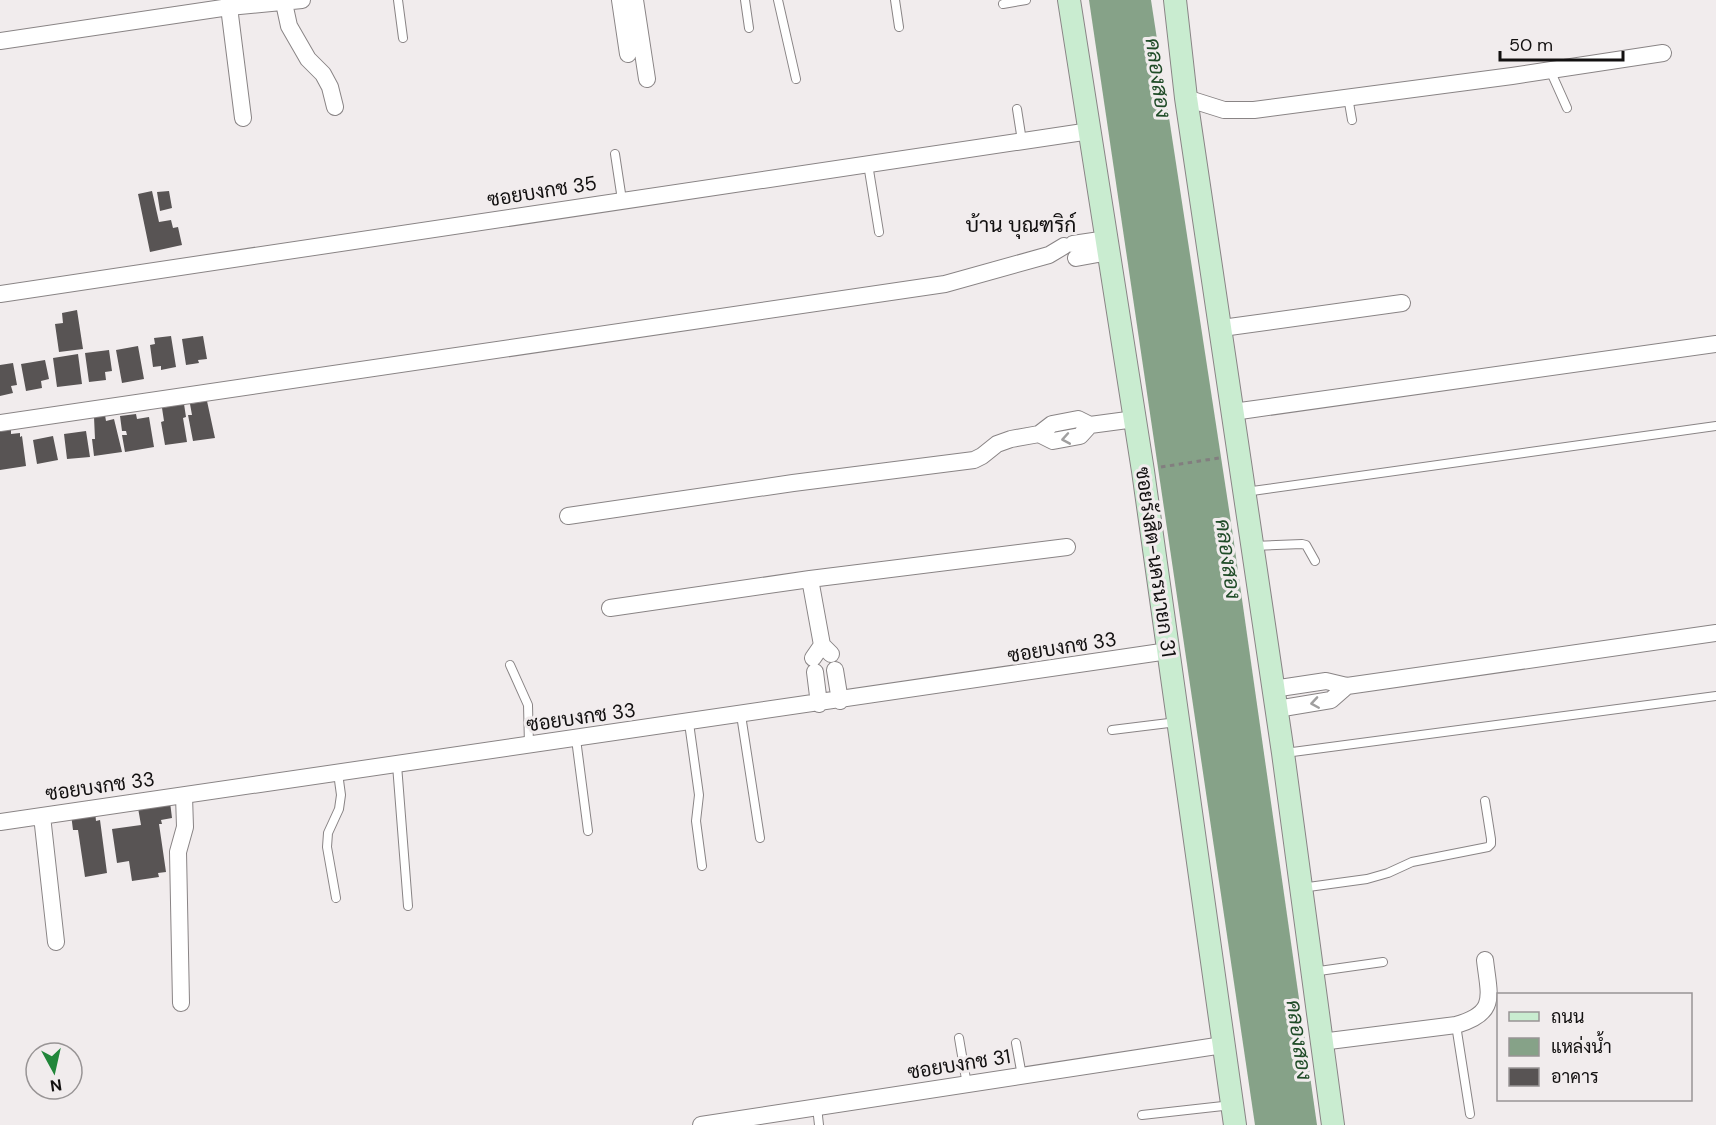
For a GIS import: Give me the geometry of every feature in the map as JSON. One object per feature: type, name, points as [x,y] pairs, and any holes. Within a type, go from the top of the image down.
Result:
[{"type":"street","points":[[0,41],[229,7],[302,0]]},
{"type":"street","points":[[620,0],[628,54]]},
{"type":"street","points":[[634,0],[647,79]]},
{"type":"street","name":"ซอยรังสิต-นครนายก 31","points":[[1069,0],[1135,419],[1234,1115]]},
{"type":"street","points":[[1174,0],[1186,98],[1222,328],[1283,753],[1333,1125]]},
{"type":"street","points":[[284,3],[289,26],[308,59],[323,74],[330,87],[335,107]]},
{"type":"street","points":[[229,7],[243,118]]},
{"type":"street","points":[[1186,98],[1224,110],[1239,111],[1663,53]]},
{"type":"street","name":"ซอยบงกช 35","points":[[0,294],[1090,131]]},
{"type":"street","points":[[0,423],[945,284],[1048,255],[1108,246]]},
{"type":"street","points":[[1222,328],[1402,303]]},
{"type":"street","points":[[1233,412],[1716,344]]},
{"type":"street","points":[[568,516],[793,483],[963,462],[982,456],[997,444],[1039,434],[1052,424],[1078,419],[1090,425],[1135,419]]},
{"type":"street","points":[[609,608],[810,579],[1067,547]]},
{"type":"street","points":[[810,579],[823,660],[840,701]]},
{"type":"street","points":[[1275,699],[1331,700],[1347,686],[1716,633]]},
{"type":"street","name":"ซอยบงกช 33","points":[[0,822],[840,701],[1168,651]]},
{"type":"street","points":[[819,704],[823,660]]},
{"type":"street","points":[[181,1003],[178,852],[185,827],[184,795]]},
{"type":"street","points":[[42,816],[56,942]]},
{"type":"street","points":[[1321,1042],[1456,1025],[1471,1020],[1482,1014],[1488,1004],[1485,960]]},
{"type":"street","name":"ซอยบงกช 31","points":[[701,1125],[1223,1046]]},
{"type":"lane","points":[[398,0],[403,38]]},
{"type":"lane","points":[[745,0],[748,28]]},
{"type":"lane","points":[[778,0],[796,79]]},
{"type":"lane","points":[[895,0],[899,27]]},
{"type":"lane","points":[[1003,4],[1026,0]]},
{"type":"lane","points":[[1550,70],[1566,108]]},
{"type":"lane","points":[[1348,97],[1352,120]]},
{"type":"lane","points":[[1017,109],[1022,141]]},
{"type":"lane","points":[[615,154],[622,200]]},
{"type":"lane","points":[[868,164],[879,232]]},
{"type":"lane","points":[[1245,492],[1716,426]]},
{"type":"lane","points":[[1252,546],[1302,544],[1306,545],[1315,561]]},
{"type":"lane","points":[[510,665],[528,705],[529,746]]},
{"type":"lane","points":[[1283,753],[1716,696]]},
{"type":"lane","points":[[741,715],[760,838]]},
{"type":"lane","points":[[1112,730],[1178,722]]},
{"type":"lane","points":[[689,723],[699,795],[696,821],[702,866]]},
{"type":"lane","points":[[576,739],[588,831]]},
{"type":"lane","points":[[398,765],[408,906]]},
{"type":"lane","points":[[336,898],[327,847],[328,833],[339,809],[341,795],[338,773]]},
{"type":"lane","points":[[1301,889],[1367,879],[1388,873],[1412,862],[1488,847],[1491,839],[1485,801]]},
{"type":"lane","points":[[1312,972],[1383,962]]},
{"type":"lane","points":[[1456,1025],[1470,1114]]},
{"type":"lane","points":[[959,1038],[967,1084]]},
{"type":"lane","points":[[1016,1043],[1022,1076]]},
{"type":"lane","points":[[817,1107],[819,1125]]},
{"type":"lane","points":[[1142,1115],[1234,1115]]},
{"type":"path","points":[[1154,468],[1228,457]]},
{"type":"water","name":"คลองสอง","points":[[1089,0],[1151,0],[1232,529],[1317,1125],[1255,1125]]},
{"type":"building","points":[[152,191],[159,222],[171,220],[173,228],[178,227],[182,245],[150,252],[138,194]]},
{"type":"building","points":[[169,191],[172,208],[160,211],[157,192]]},
{"type":"building","points":[[77,310],[83,349],[59,352],[55,324],[63,323],[62,313]]},
{"type":"building","points":[[171,336],[176,367],[161,370],[161,366],[153,367],[150,345],[155,344],[154,338]]},
{"type":"building","points":[[203,336],[207,359],[186,365],[182,339]]},
{"type":"building","points":[[138,346],[144,379],[122,383],[116,350]]},
{"type":"building","points":[[109,350],[112,371],[105,372],[106,380],[89,382],[85,353]]},
{"type":"building","points":[[78,354],[82,384],[57,387],[53,358]]},
{"type":"building","points":[[45,360],[49,379],[41,381],[42,388],[26,391],[21,364]]},
{"type":"building","points":[[13,363],[17,385],[11,386],[13,393],[0,396],[0,365]]},
{"type":"building","points":[[207,401],[215,438],[193,441],[188,415],[192,415],[190,404]]},
{"type":"building","points":[[184,404],[186,417],[183,418],[187,442],[165,445],[161,422],[164,421],[162,408]]},
{"type":"building","points":[[136,414],[137,419],[149,417],[154,447],[125,452],[122,435],[127,435],[126,431],[122,431],[120,416]]},
{"type":"building","points":[[105,415],[106,421],[114,419],[122,452],[94,456],[92,439],[95,439],[94,417]]},
{"type":"building","points":[[11,429],[11,434],[20,433],[20,437],[22,436],[26,466],[0,470],[0,431]]},
{"type":"building","points":[[86,431],[90,457],[67,459],[64,434]]},
{"type":"building","points":[[53,436],[58,460],[37,464],[33,440]]},
{"type":"building","points":[[170,802],[172,818],[161,820],[162,824],[159,824],[166,872],[158,873],[159,877],[132,881],[129,861],[117,863],[112,829],[141,825],[138,808]]},
{"type":"building","points":[[95,811],[96,821],[100,820],[107,873],[85,877],[78,830],[73,830],[71,814]]},
{"type":"district","name":"บ้าน บุณฑริก์","points":[[1021,225]]}]
